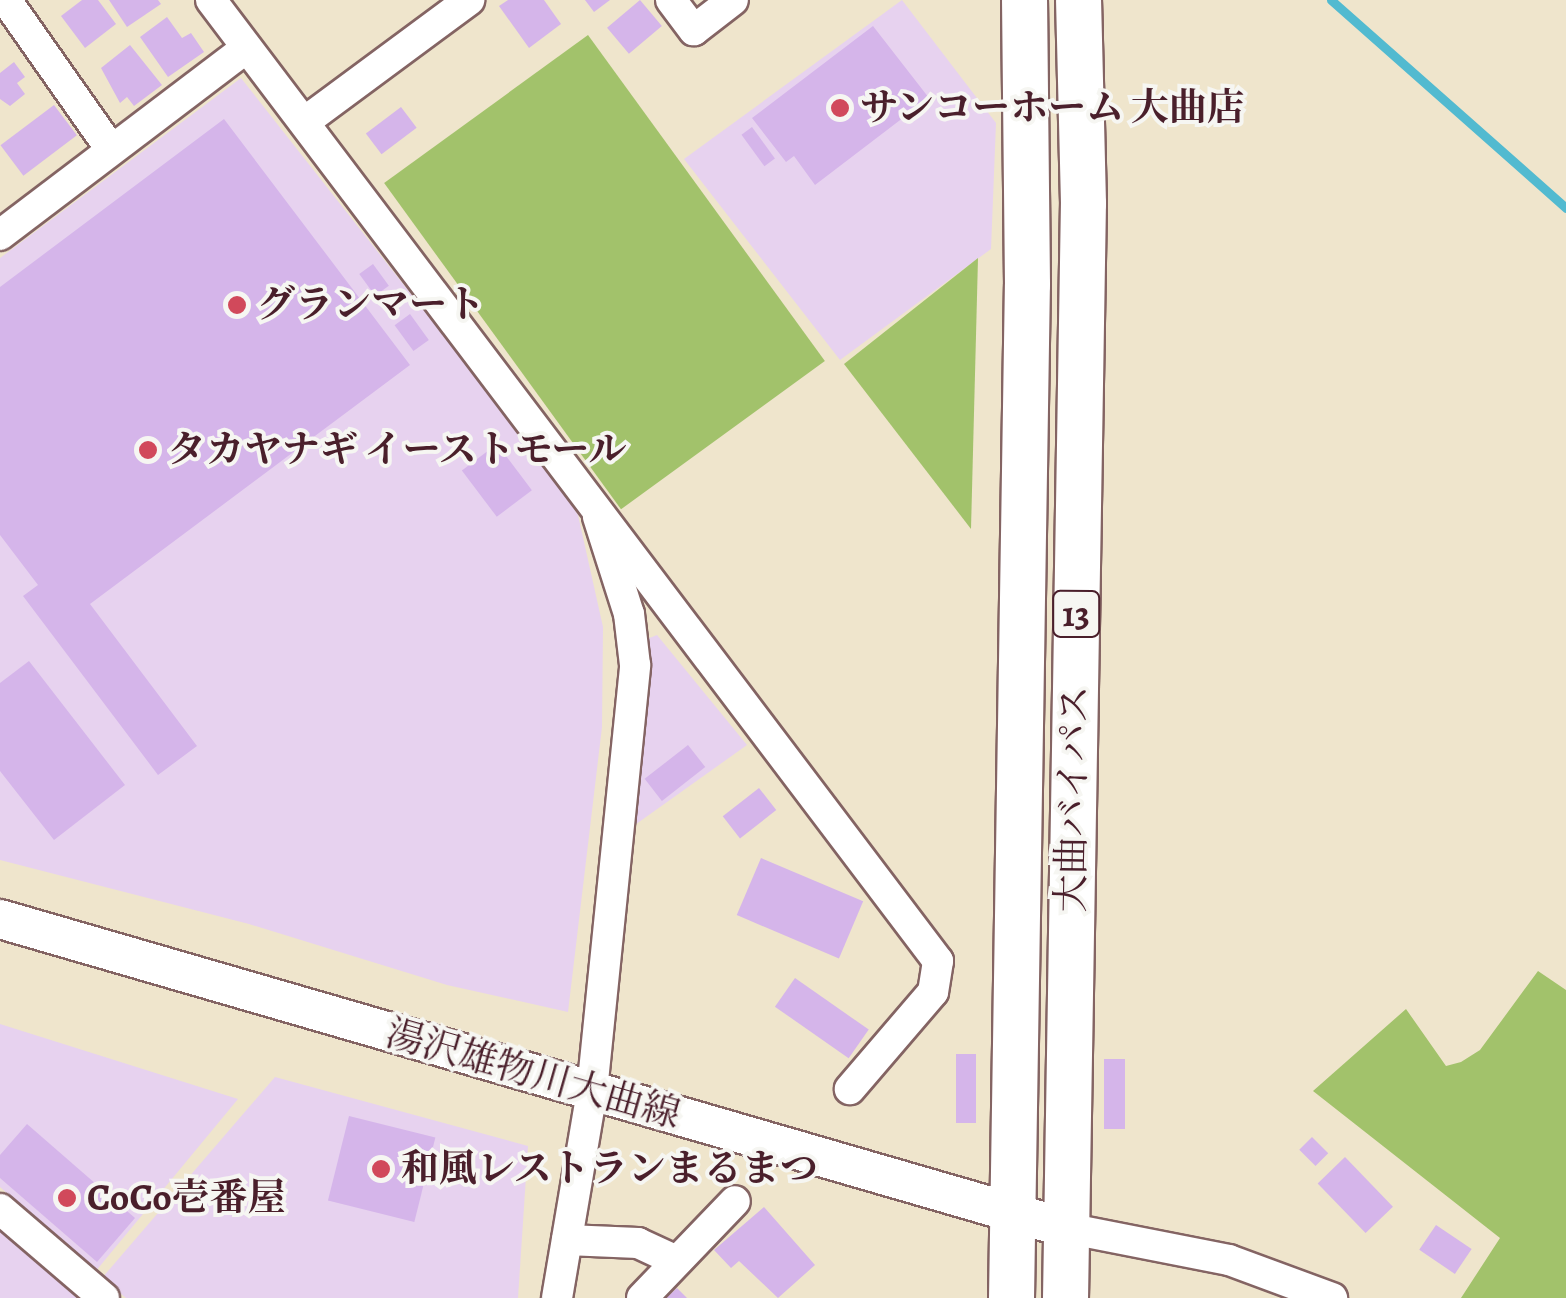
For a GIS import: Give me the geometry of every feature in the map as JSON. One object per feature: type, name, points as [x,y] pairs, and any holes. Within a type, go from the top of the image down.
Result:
[{"type":"highway","name":"大曲バイパス","points":[[1011,1298],[1027,284],[1024,0]]},
{"type":"highway","name":"大曲バイパス","points":[[1065,1298],[1082,203],[1078,0]]},
{"type":"main road","name":"湯沢雄物川大曲線","points":[[0,919],[1066,1228]]},
{"type":"street","points":[[6,0],[110,148]]},
{"type":"street","points":[[211,0],[307,120],[591,495],[938,960],[932,992],[850,1089]]},
{"type":"street","points":[[307,120],[469,0]]},
{"type":"street","points":[[672,0],[694,30],[733,0]]},
{"type":"street","points":[[5,222],[246,48]]},
{"type":"street","points":[[557,1298],[592,1091],[635,665],[629,614],[591,495]]},
{"type":"street","points":[[642,1298],[735,1201]]},
{"type":"street","points":[[0,1209],[104,1298]]},
{"type":"street","points":[[1066,1228],[1230,1260],[1332,1298]]},
{"type":"street","points":[[567,1240],[638,1243],[677,1261]]},
{"type":"shaded area","points":[[902,0],[996,123],[991,249],[840,360],[684,159]]},
{"type":"shaded area","points":[[241,78],[548,468],[578,515],[603,627],[602,727],[568,1012],[447,985],[249,924],[0,860],[0,258]]},
{"type":"shaded area","points":[[657,635],[747,745],[632,827],[647,639]]},
{"type":"shaded area","points":[[0,1024],[238,1099],[95,1272],[0,1187]]},
{"type":"shaded area","points":[[275,1077],[528,1146],[518,1298],[126,1298],[102,1278]]},
{"type":"shaded area","points":[[0,1226],[83,1298],[0,1298]]},
{"type":"green space","points":[[588,35],[825,361],[621,509],[384,183]]},
{"type":"green space","points":[[978,258],[971,529],[844,364]]},
{"type":"green space","points":[[1538,971],[1566,990],[1566,1298],[1461,1298],[1500,1238],[1313,1091],[1406,1009],[1446,1066],[1461,1062],[1480,1050]]},
{"type":"building","points":[[82,0],[98,0],[116,24],[85,48],[61,16]]},
{"type":"building","points":[[109,0],[158,0],[161,4],[127,27]]},
{"type":"building","points":[[508,0],[544,0],[561,24],[529,48],[499,6]]},
{"type":"building","points":[[585,0],[610,0],[594,12]]},
{"type":"building","points":[[640,0],[662,26],[629,54],[607,28]]},
{"type":"building","points":[[167,17],[182,38],[191,33],[204,52],[168,77],[140,37]]},
{"type":"building","name":"サンコーホーム 大曲店","points":[[873,26],[929,98],[815,185],[794,156],[786,162],[752,118]]},
{"type":"building","points":[[130,45],[162,85],[134,106],[127,97],[120,103],[101,68]]},
{"type":"building","points":[[14,62],[25,77],[17,83],[25,94],[10,106],[0,99],[0,73]]},
{"type":"building","points":[[54,105],[77,135],[23,176],[0,145]]},
{"type":"building","points":[[401,107],[417,128],[382,154],[366,133]]},
{"type":"building","name":"タカヤナギ イーストモール","points":[[224,119],[410,365],[90,604],[197,746],[158,775],[23,596],[38,585],[0,535],[0,287]]},
{"type":"building","points":[[752,127],[775,159],[764,166],[741,135]]},
{"type":"building","points":[[373,264],[389,286],[375,296],[359,274]]},
{"type":"building","points":[[410,314],[429,340],[413,351],[395,325]]},
{"type":"building","points":[[497,444],[532,490],[497,517],[462,470]]},
{"type":"building","points":[[29,661],[125,785],[54,840],[0,771],[0,683]]},
{"type":"building","points":[[688,745],[705,767],[662,801],[645,779]]},
{"type":"building","points":[[759,788],[776,810],[740,838],[723,816]]},
{"type":"building","points":[[761,858],[863,901],[839,958],[737,915]]},
{"type":"building","points":[[795,978],[869,1030],[849,1058],[775,1007]]},
{"type":"building","points":[[956,1054],[976,1054],[976,1123],[956,1123]]},
{"type":"building","points":[[1104,1059],[1125,1059],[1125,1129],[1104,1129]]},
{"type":"building","name":"和風レストランまるまつ","points":[[349,1116],[435,1138],[414,1222],[328,1200]]},
{"type":"building","name":"CoCo壱番屋","points":[[27,1124],[135,1218],[97,1262],[0,1178],[0,1155]]},
{"type":"building","points":[[1312,1137],[1328,1153],[1316,1166],[1299,1150]]},
{"type":"building","points":[[1345,1157],[1393,1207],[1366,1233],[1318,1183]]},
{"type":"building","points":[[764,1207],[815,1265],[778,1298],[739,1261],[731,1268],[714,1250]]},
{"type":"building","points":[[1436,1225],[1472,1249],[1455,1274],[1419,1250]]},
{"type":"building","points":[[677,1288],[687,1298],[666,1298]]},
{"type":"waterway","points":[[1331,0],[1566,208]]},
{"type":"place","name":"サンコーホーム 大曲店","points":[[840,108]]},
{"type":"place","name":"グランマート","points":[[237,305]]},
{"type":"place","name":"タカヤナギ イーストモール","points":[[148,450]]},
{"type":"place","name":"和風レストランまるまつ","points":[[381,1169]]},
{"type":"place","name":"CoCo壱番屋","points":[[67,1198]]}]
